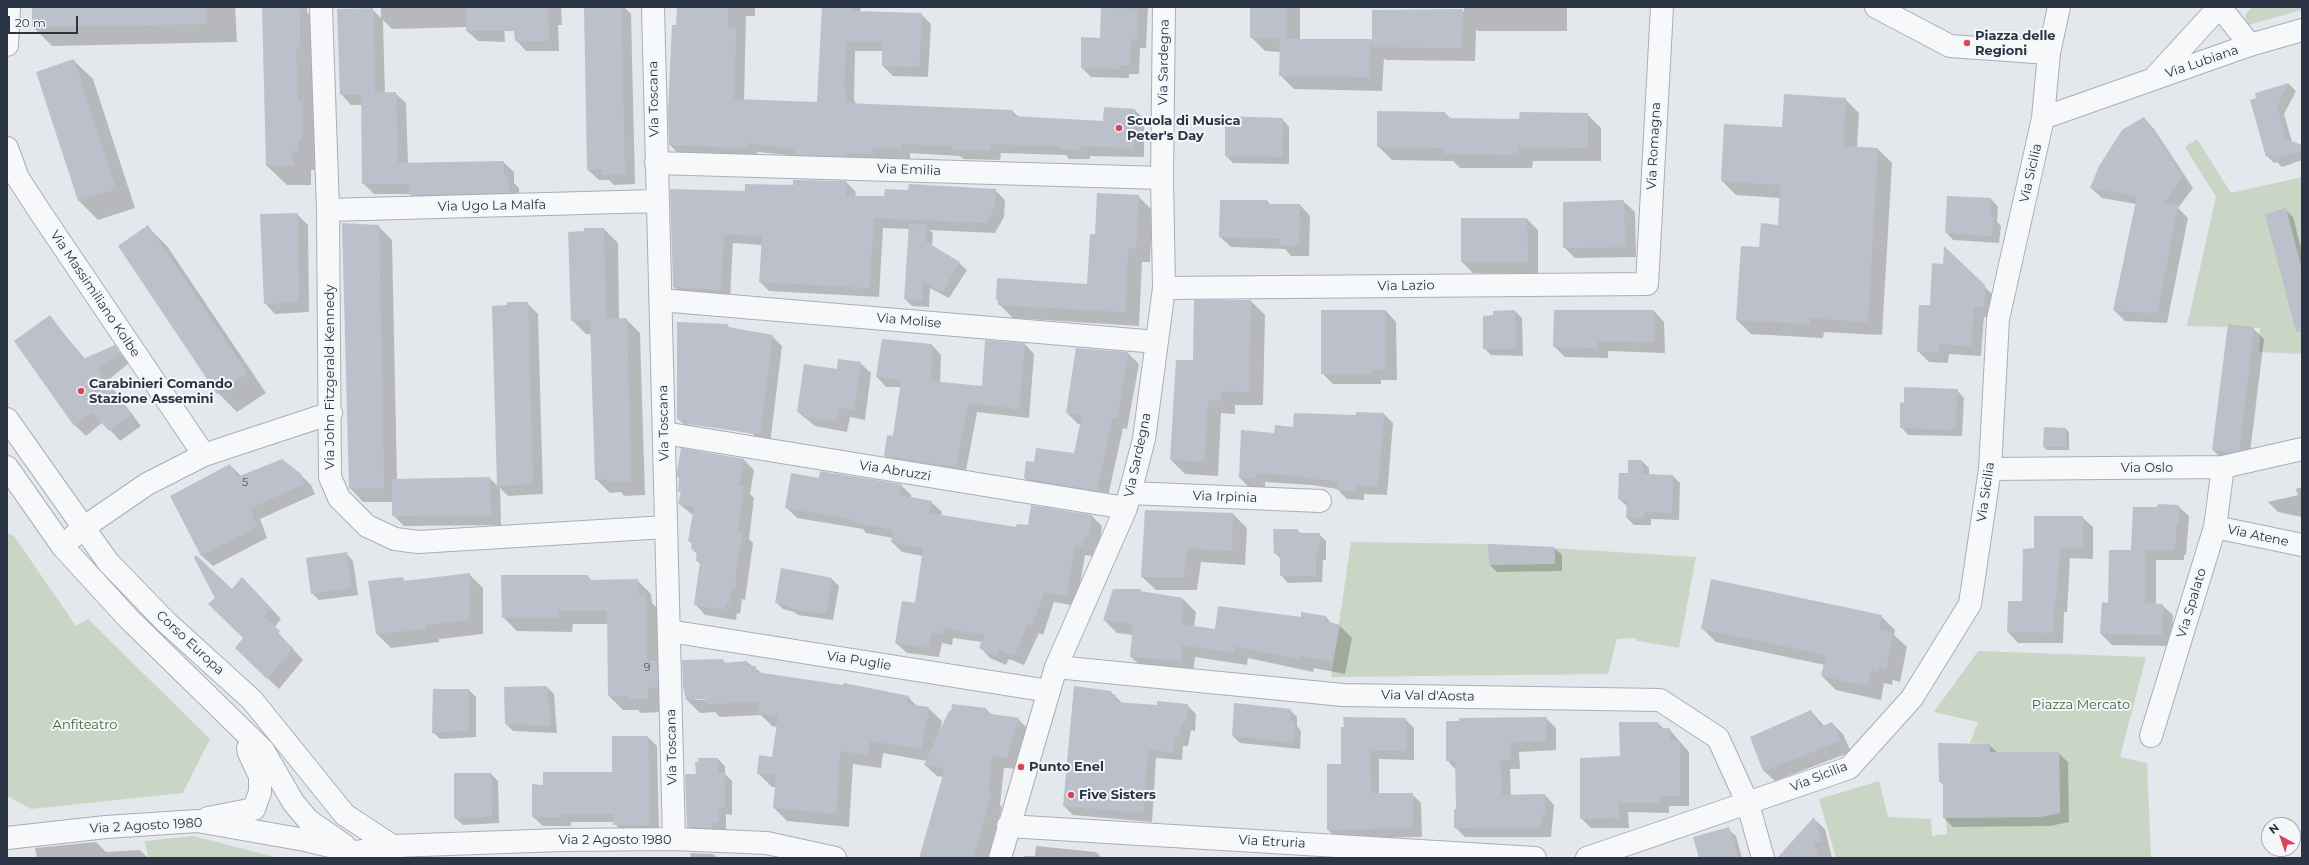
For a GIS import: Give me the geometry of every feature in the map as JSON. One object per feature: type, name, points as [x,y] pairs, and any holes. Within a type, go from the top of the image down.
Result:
[{"type":"street","points":[[7,45],[9,7]]},
{"type":"street","name":"Via John Fitzgerald Kennedy","points":[[321,7],[328,210],[331,413],[330,477],[339,498],[367,526],[395,539],[418,542],[666,527]]},
{"type":"street","name":"Via Toscana","points":[[653,7],[656,202],[664,433],[674,839]]},
{"type":"street","name":"Via Sardegna","points":[[1000,858],[1008,826],[1056,667],[1128,501],[1144,439],[1164,288],[1162,178],[1164,7]]},
{"type":"street","name":"Via Romagna","points":[[1647,284],[1662,7]]},
{"type":"street","points":[[1876,7],[1950,46],[2049,53]]},
{"type":"street","name":"Via Sicilia","points":[[1587,858],[1748,804],[1849,768],[1912,698],[1970,604],[1990,469],[1998,319],[2043,118],[2049,53],[2059,7]]},
{"type":"street","points":[[2043,118],[2154,78],[2220,7]]},
{"type":"street","name":"Via Lubiana","points":[[2220,7],[2250,45]]},
{"type":"street","name":"Via Lubiana","points":[[2154,78],[2250,45],[2302,30]]},
{"type":"street","name":"Via Massimiliano Kolbe","points":[[7,148],[18,178],[204,455]]},
{"type":"street","name":"Via Emilia","points":[[656,163],[1162,178]]},
{"type":"street","name":"Via Ugo La Malfa","points":[[328,210],[656,202]]},
{"type":"street","name":"Via Lazio","points":[[1164,288],[1647,284]]},
{"type":"street","name":"Via Molise","points":[[660,300],[1157,342]]},
{"type":"street","points":[[63,547],[83,528],[147,484],[204,455],[331,413]]},
{"type":"street","name":"Corso Europa","points":[[7,419],[108,562],[166,622],[252,700],[345,815],[400,852]]},
{"type":"street","name":"Via Abruzzi","points":[[664,433],[1128,501]]},
{"type":"street","name":"Via Oslo","points":[[1990,469],[2223,467],[2302,449]]},
{"type":"street","name":"Corso Europa","points":[[7,467],[63,547],[128,619],[263,750],[293,802],[308,820],[357,855]]},
{"type":"street","name":"Via Spalato","points":[[2151,736],[2215,527],[2223,467]]},
{"type":"street","name":"Via Irpinia","points":[[1128,501],[1320,501]]},
{"type":"street","name":"Via Atene","points":[[2215,527],[2302,545]]},
{"type":"street","name":"Via Puglie","points":[[669,631],[1049,691]]},
{"type":"street","name":"Via Val d'Aosta","points":[[1056,667],[1343,695],[1660,700],[1718,738],[1748,804],[1763,858]]},
{"type":"street","points":[[197,821],[254,809],[260,792],[260,776],[249,753],[248,736]]},
{"type":"street","name":"Via 2 Agosto 1980","points":[[7,838],[106,827],[197,821],[304,840],[357,855]]},
{"type":"street","name":"Via Etruria","points":[[1008,826],[1535,858]]},
{"type":"street","name":"Via 2 Agosto 1980","points":[[400,852],[562,849],[674,839],[767,843],[835,858]]},
{"type":"street","points":[[357,855],[400,852]]},
{"type":"green space","points":[[2252,7],[2302,7],[2302,10],[2248,25],[2245,15]]},
{"type":"green space","points":[[2197,139],[2231,193],[2302,177],[2302,354],[2259,352],[2260,328],[2187,326],[2216,197],[2185,147]]},
{"type":"green space","name":"Anfiteatro","points":[[7,533],[14,536],[76,626],[88,619],[210,739],[183,793],[31,809],[7,796]]},
{"type":"green space","points":[[1351,542],[1488,544],[1696,557],[1679,648],[1637,641],[1636,638],[1617,639],[1608,674],[1331,677]]},
{"type":"green space","name":"Piazza Mercato","points":[[1978,651],[2146,657],[2120,757],[2147,763],[2151,858],[1836,858],[1819,799],[1879,781],[1888,817],[1931,819],[1932,836],[1947,834],[1946,818],[2036,817],[2060,813],[2059,752],[2009,752],[1990,763],[1990,744],[1970,743],[1978,722],[1934,712]]},
{"type":"green space","points":[[193,836],[279,858],[148,858],[145,841]]},
{"type":"building","points":[[32,7],[206,7],[206,24],[32,27]]},
{"type":"building","points":[[262,7],[296,7],[296,9],[300,9],[300,47],[296,48],[298,102],[302,102],[302,140],[298,141],[299,151],[292,151],[293,166],[266,166]]},
{"type":"building","points":[[467,7],[548,7],[549,41],[515,41],[514,31],[466,31]]},
{"type":"building","points":[[584,7],[621,7],[625,174],[602,175],[602,169],[587,170]]},
{"type":"building","points":[[677,7],[728,7],[728,27],[736,28],[734,99],[817,102],[822,7],[851,7],[851,11],[922,13],[919,67],[882,66],[882,42],[846,41],[844,90],[846,90],[846,103],[1013,110],[1013,116],[1103,121],[1104,107],[1135,109],[1134,148],[1081,146],[1081,150],[1058,149],[1058,146],[991,144],[991,150],[953,150],[953,146],[901,144],[901,149],[873,148],[873,154],[847,153],[847,156],[794,155],[794,149],[747,143],[747,148],[669,145],[668,111],[672,25],[676,25]]},
{"type":"building","points":[[1250,7],[1287,7],[1286,39],[1371,39],[1369,77],[1279,76],[1280,39],[1285,39],[1250,38]]},
{"type":"building","points":[[373,8],[375,93],[396,92],[398,163],[504,161],[504,176],[508,176],[509,193],[409,195],[409,184],[362,184],[361,95],[340,95],[337,9]]},
{"type":"building","points":[[1101,8],[1138,9],[1137,39],[1131,39],[1130,65],[1120,65],[1120,69],[1081,68],[1081,37],[1100,38]]},
{"type":"building","points":[[1463,9],[1461,48],[1372,47],[1372,10]]},
{"type":"building","points":[[74,59],[116,189],[78,201],[36,72]]},
{"type":"building","points":[[2289,83],[2277,106],[2286,139],[2302,145],[2302,151],[2274,160],[2272,155],[2266,157],[2250,100],[2256,98],[2255,93]]},
{"type":"building","points":[[1784,94],[1846,98],[1843,146],[1878,148],[1868,322],[1810,318],[1810,324],[1736,320],[1741,246],[1759,247],[1761,223],[1778,225],[1780,185],[1721,181],[1724,124],[1782,127]]},
{"type":"building","points":[[1377,111],[1445,112],[1446,118],[1519,119],[1520,112],[1588,113],[1588,148],[1519,147],[1518,155],[1445,154],[1446,148],[1377,147]]},
{"type":"building","points":[[1225,116],[1283,118],[1282,157],[1225,156]]},
{"type":"building","points":[[2144,117],[2183,176],[2164,203],[2178,206],[2157,313],[2113,311],[2137,196],[2090,188],[2099,166],[2122,130]]},
{"type":"building","points":[[793,180],[846,181],[846,196],[884,196],[885,189],[908,190],[909,184],[996,189],[995,207],[985,223],[874,218],[869,288],[759,282],[762,236],[724,234],[721,290],[673,287],[670,189],[745,191],[745,184],[793,185]]},
{"type":"building","points":[[1097,193],[1139,195],[1136,249],[1128,248],[1125,312],[998,305],[998,300],[996,300],[997,278],[1087,284],[1090,234],[1095,234]]},
{"type":"building","points":[[1947,196],[1991,198],[1990,217],[1994,217],[1992,236],[1945,233]]},
{"type":"building","points":[[1220,200],[1267,200],[1267,204],[1300,204],[1299,246],[1279,245],[1280,239],[1219,237]]},
{"type":"building","points":[[1624,200],[1625,247],[1563,248],[1563,202]]},
{"type":"building","points":[[2286,208],[2302,270],[2302,331],[2296,332],[2265,214]]},
{"type":"building","points":[[298,213],[299,302],[264,304],[260,214]]},
{"type":"building","points":[[1461,218],[1527,218],[1528,262],[1461,262]]},
{"type":"building","points":[[342,223],[379,225],[384,488],[349,489]]},
{"type":"building","points":[[909,224],[926,225],[925,241],[960,262],[942,292],[923,282],[922,300],[904,299]]},
{"type":"building","points":[[148,225],[247,373],[217,394],[118,246]]},
{"type":"building","points":[[584,228],[604,228],[606,319],[627,318],[631,482],[609,482],[609,479],[595,480],[590,320],[571,321],[568,232],[584,231]]},
{"type":"building","points":[[1944,246],[1985,285],[1984,307],[1974,307],[1971,346],[1939,344],[1938,353],[1917,351],[1919,305],[1930,305],[1932,263],[1943,264]]},
{"type":"building","points":[[1194,300],[1251,300],[1249,392],[1221,391],[1221,401],[1208,400],[1204,462],[1170,460],[1176,360],[1193,360]]},
{"type":"building","points":[[507,302],[528,302],[533,484],[497,486],[492,306],[507,305]]},
{"type":"building","points":[[1321,310],[1386,310],[1386,370],[1371,370],[1371,374],[1321,374]]},
{"type":"building","points":[[1515,310],[1516,349],[1483,349],[1483,316],[1493,315],[1493,311]]},
{"type":"building","points":[[1554,310],[1654,310],[1654,342],[1598,341],[1598,348],[1553,347]]},
{"type":"building","name":"Carabinieri Comando Stazione Assemini","points":[[50,315],[83,359],[115,345],[119,352],[97,370],[131,415],[109,431],[92,412],[74,426],[14,341]]},
{"type":"building","points":[[677,322],[728,324],[728,327],[773,335],[760,434],[686,424],[686,421],[677,419]]},
{"type":"building","points":[[2228,324],[2254,327],[2239,451],[2230,453],[2212,450]]},
{"type":"building","points":[[882,339],[932,344],[931,381],[982,386],[985,340],[1025,343],[1019,409],[968,403],[956,467],[884,456],[887,435],[893,436],[901,381],[876,377]]},
{"type":"building","points":[[1076,348],[1128,352],[1117,418],[1112,418],[1097,491],[1024,478],[1026,461],[1034,462],[1036,448],[1074,453],[1082,415],[1066,413]]},
{"type":"building","points":[[838,359],[861,362],[854,410],[839,407],[836,422],[804,416],[804,413],[797,412],[804,364],[837,369]]},
{"type":"building","points":[[1904,387],[1958,389],[1955,430],[1900,428],[1900,402],[1904,403]]},
{"type":"building","points":[[1356,412],[1384,413],[1378,487],[1355,485],[1354,491],[1337,490],[1337,481],[1303,478],[1303,476],[1256,473],[1256,478],[1239,478],[1241,430],[1274,433],[1275,425],[1293,427],[1294,413],[1356,415]]},
{"type":"building","points":[[2044,427],[2066,428],[2066,447],[2043,447]]},
{"type":"building","points":[[681,448],[744,459],[739,486],[744,486],[738,531],[743,532],[736,569],[735,590],[732,589],[729,604],[726,603],[725,610],[694,605],[700,562],[696,561],[697,551],[691,549],[692,542],[688,541],[694,507],[678,504],[681,492],[678,491],[679,477],[677,477],[677,471]]},
{"type":"building","points":[[282,459],[301,474],[305,484],[250,508],[257,527],[201,556],[170,496],[230,464],[237,477]]},
{"type":"building","points":[[1628,460],[1642,460],[1643,474],[1673,475],[1672,513],[1644,512],[1644,518],[1626,518],[1627,500],[1618,499],[1619,473],[1628,473]]},
{"type":"building","points":[[820,471],[901,484],[900,495],[932,501],[929,513],[1016,527],[1017,524],[1028,525],[1031,505],[1092,515],[1089,538],[1085,537],[1083,546],[1075,545],[1066,596],[1044,592],[1032,625],[1028,623],[1014,656],[999,649],[996,656],[979,648],[985,635],[943,628],[942,635],[932,633],[929,648],[895,643],[902,601],[915,603],[923,548],[891,542],[893,530],[855,523],[856,520],[785,508],[791,473],[819,478]]},
{"type":"building","points":[[490,477],[491,515],[392,516],[392,479]]},
{"type":"building","points":[[2158,504],[2179,505],[2179,526],[2176,526],[2176,545],[2174,544],[2174,550],[2146,550],[2145,603],[2163,604],[2162,635],[2100,634],[2102,602],[2108,603],[2109,550],[2131,550],[2133,507],[2157,507]]},
{"type":"building","points":[[1145,510],[1233,513],[1232,551],[1187,548],[1184,577],[1141,577]]},
{"type":"building","points":[[2034,516],[2083,516],[2083,549],[2060,548],[2056,602],[2054,602],[2053,633],[2007,632],[2008,601],[2022,601],[2023,549],[2034,548]]},
{"type":"building","points":[[1273,529],[1298,529],[1297,533],[1320,533],[1319,553],[1316,553],[1316,576],[1280,576],[1280,553],[1274,554]]},
{"type":"building","points":[[1488,544],[1555,547],[1555,564],[1489,565]]},
{"type":"building","points":[[347,552],[351,588],[311,594],[306,558]]},
{"type":"building","points":[[196,555],[232,589],[242,577],[271,608],[264,617],[280,631],[278,634],[293,648],[267,679],[235,648],[243,638],[208,604],[215,598],[194,558]]},
{"type":"building","points":[[781,568],[832,578],[826,614],[790,608],[790,606],[775,603]]},
{"type":"building","points":[[470,573],[469,620],[426,625],[426,629],[376,634],[368,581],[403,577],[404,581]]},
{"type":"building","points":[[501,575],[588,575],[589,580],[638,579],[639,596],[646,596],[647,661],[657,661],[658,687],[648,688],[648,699],[626,699],[626,696],[608,696],[607,611],[559,611],[558,618],[502,618]]},
{"type":"building","points":[[1711,579],[1882,615],[1879,630],[1893,633],[1886,668],[1879,667],[1878,672],[1871,670],[1867,686],[1821,676],[1826,655],[1701,629]]},
{"type":"building","points":[[1113,589],[1141,589],[1140,591],[1183,598],[1181,624],[1215,629],[1218,606],[1301,617],[1301,612],[1326,616],[1326,621],[1340,625],[1333,662],[1301,656],[1301,660],[1235,646],[1234,653],[1182,645],[1181,661],[1130,657],[1133,624],[1103,620]]},
{"type":"building","points":[[723,659],[723,663],[747,661],[747,666],[756,666],[756,672],[843,685],[844,683],[909,696],[907,704],[929,707],[921,749],[870,741],[868,755],[840,751],[836,814],[773,808],[776,775],[757,774],[759,755],[772,757],[778,716],[758,713],[758,702],[706,704],[705,699],[686,700],[683,686],[682,660]]},
{"type":"building","points":[[547,686],[551,726],[505,724],[504,687]]},
{"type":"building","points":[[1074,686],[1111,691],[1111,695],[1116,695],[1115,702],[1157,705],[1157,701],[1188,704],[1186,722],[1182,722],[1179,738],[1175,737],[1173,752],[1148,750],[1143,813],[1063,806]]},
{"type":"building","points":[[433,689],[469,689],[469,730],[432,733]]},
{"type":"building","points":[[1234,703],[1291,709],[1290,721],[1295,722],[1293,743],[1232,736]]},
{"type":"building","points":[[952,704],[986,708],[986,713],[1019,718],[1007,758],[992,756],[988,794],[991,795],[973,858],[919,858],[945,768],[924,765],[949,711],[951,711]]},
{"type":"building","points":[[1811,710],[1820,727],[1832,722],[1841,741],[1763,771],[1750,737]]},
{"type":"building","points":[[1343,717],[1406,718],[1406,751],[1370,751],[1371,793],[1413,793],[1413,828],[1327,830],[1327,764],[1341,764],[1341,727],[1344,727]]},
{"type":"building","points":[[1547,717],[1546,741],[1510,742],[1510,759],[1500,760],[1502,795],[1545,794],[1545,815],[1541,815],[1542,827],[1454,828],[1454,809],[1456,809],[1455,761],[1446,761],[1446,721],[1459,721],[1459,718]]},
{"type":"building","points":[[1619,722],[1658,722],[1658,728],[1670,728],[1670,741],[1680,741],[1680,796],[1660,796],[1660,803],[1619,803],[1619,818],[1580,819],[1580,758],[1620,756]]},
{"type":"building","points":[[612,736],[648,736],[650,825],[613,825],[613,814],[562,814],[562,817],[532,817],[532,784],[543,785],[543,772],[612,772]]},
{"type":"building","points":[[1938,743],[1990,744],[1990,752],[2059,752],[2060,813],[2040,817],[1943,818],[1943,783],[1939,782]]},
{"type":"building","points":[[698,758],[718,758],[718,773],[725,773],[725,808],[719,808],[719,823],[712,823],[712,828],[687,827],[685,774],[696,774],[695,762],[698,762]]},
{"type":"building","points":[[454,773],[491,773],[492,816],[454,818]]},
{"type":"building","points":[[1814,817],[1822,841],[1814,843],[1819,858],[1777,858]]},
{"type":"building","points":[[1729,827],[1738,858],[1699,858],[1693,837]]},
{"type":"place","name":"Piazza delle Regioni","points":[[1967,43]]},
{"type":"place","name":"Scuola di Musica Peter's Day","points":[[1119,128]]},
{"type":"place","name":"Carabinieri Comando Stazione Assemini","points":[[81,391]]},
{"type":"place","name":"Punto Enel","points":[[1021,767]]},
{"type":"place","name":"Five Sisters","points":[[1071,795]]}]
